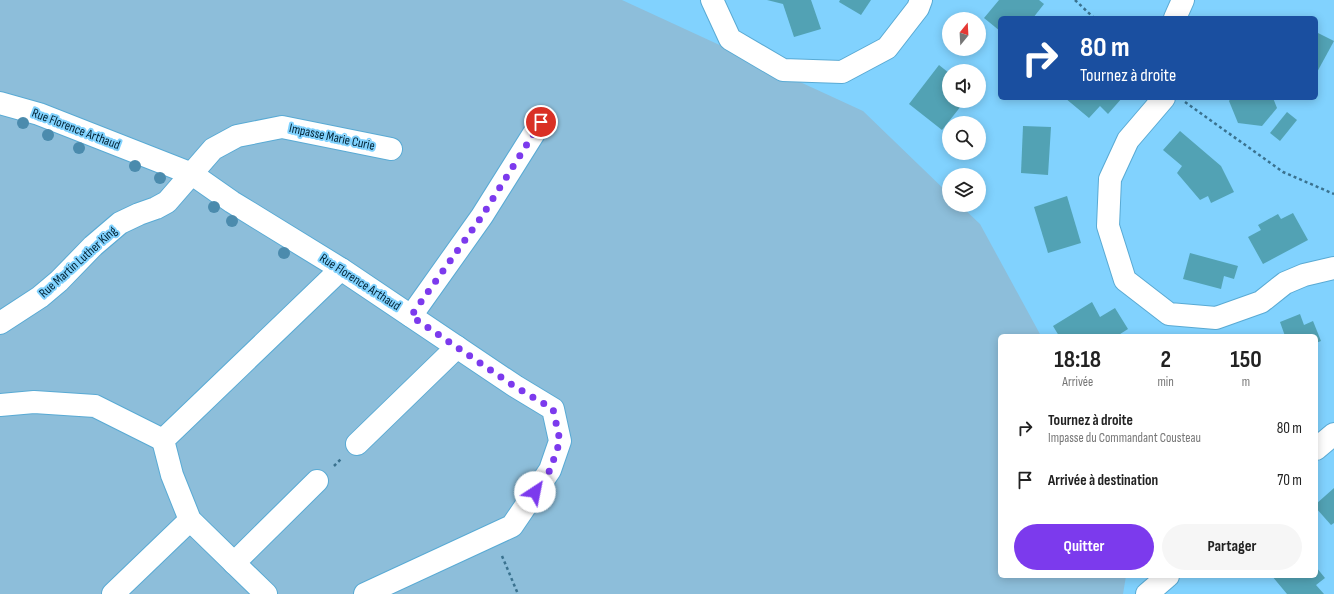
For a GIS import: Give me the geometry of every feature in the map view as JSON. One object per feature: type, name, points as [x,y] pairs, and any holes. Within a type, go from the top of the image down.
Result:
[{"type":"street","points":[[712,0],[730,39],[784,70],[842,72],[886,48],[918,8],[921,0]]},
{"type":"street","points":[[1176,16],[1182,0]]},
{"type":"street","points":[[1162,100],[1128,140],[1110,180],[1108,226],[1125,280],[1169,314],[1216,318],[1261,302],[1285,284],[1304,275],[1334,268]]},
{"type":"street","name":"Rue Florence Arthaud","points":[[0,103],[39,114],[192,174],[232,202],[341,269],[514,386],[553,409],[560,441],[550,470],[512,526],[365,594]]},
{"type":"street","points":[[411,316],[482,216],[541,122]]},
{"type":"street","name":"Impasse Marie Curie","points":[[192,174],[213,149],[237,136],[282,127],[391,150]]},
{"type":"street","name":"Rue Martin Luther King","points":[[0,323],[40,297],[59,281],[93,246],[120,223],[168,202],[192,174]]},
{"type":"street","points":[[163,440],[341,269]]},
{"type":"street","points":[[357,444],[457,347]]},
{"type":"street","points":[[0,405],[34,402],[95,406],[163,440],[172,476],[190,520],[266,594]]},
{"type":"street","points":[[1318,447],[1334,434]]},
{"type":"street","points":[[234,563],[317,481]]},
{"type":"street","points":[[113,594],[190,520]]},
{"type":"street","points":[[1147,594],[1166,578]]},
{"type":"path","points":[[1075,0],[1092,16]]},
{"type":"path","points":[[1182,100],[1283,172],[1334,194]]},
{"type":"path","points":[[317,481],[357,444]]},
{"type":"path","points":[[493,535],[518,594]]},
{"type":"shaded area","points":[[0,0],[622,0],[863,111],[942,187],[942,212],[967,212],[980,224],[1040,334],[998,334],[998,578],[1126,578],[1123,594],[0,594]]},
{"type":"building","points":[[767,0],[811,0],[821,29],[794,37],[783,4]]},
{"type":"building","points":[[840,0],[871,0],[861,15],[839,2]]},
{"type":"building","points":[[999,0],[1039,0],[1044,4],[1035,16],[998,16],[998,29],[986,20],[986,16]]},
{"type":"building","points":[[1318,33],[1334,41],[1318,70]]},
{"type":"building","points":[[939,65],[942,67],[942,108],[959,108],[953,116],[942,116],[942,130],[909,104]]},
{"type":"building","points":[[1067,100],[1120,100],[1108,114],[1100,106],[1089,118]]},
{"type":"building","points":[[1274,100],[1277,108],[1262,126],[1238,123],[1229,101]]},
{"type":"building","points":[[1287,112],[1297,120],[1280,141],[1270,133]]},
{"type":"building","points":[[1023,126],[1051,127],[1048,175],[1021,173]]},
{"type":"building","points":[[1180,131],[1221,166],[1234,192],[1211,203],[1208,196],[1200,200],[1177,173],[1182,166],[1163,150]]},
{"type":"building","points":[[1067,196],[1081,243],[1048,253],[1034,207]]},
{"type":"building","points":[[1293,213],[1308,240],[1263,264],[1248,237],[1261,230],[1258,225],[1278,214],[1281,219]]},
{"type":"building","points":[[1190,253],[1238,266],[1234,279],[1224,276],[1221,289],[1183,279]]},
{"type":"building","points":[[1092,302],[1100,317],[1115,308],[1128,329],[1120,334],[1058,334],[1053,326]]},
{"type":"building","points":[[1300,314],[1304,325],[1313,321],[1321,341],[1318,342],[1318,334],[1284,334],[1280,322]]},
{"type":"building","points":[[1334,488],[1334,523],[1331,525],[1318,510],[1318,502]]},
{"type":"building","points":[[1318,569],[1325,578],[1316,585],[1324,594],[1287,594],[1274,578],[1318,578]]},
{"type":"route","points":[[535,492],[550,470],[560,441],[553,409],[514,386],[411,316],[482,216],[541,122]]}]
